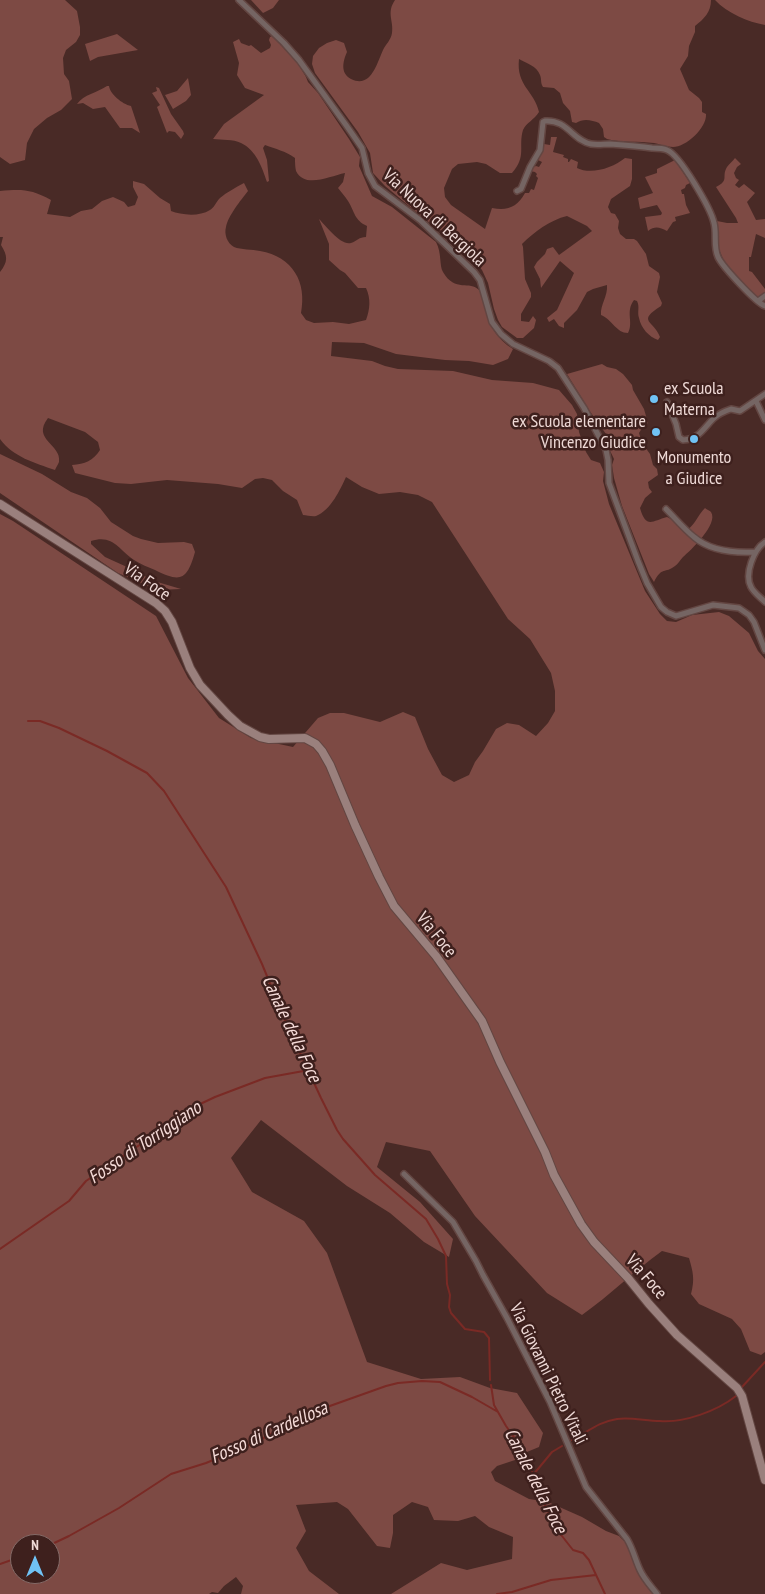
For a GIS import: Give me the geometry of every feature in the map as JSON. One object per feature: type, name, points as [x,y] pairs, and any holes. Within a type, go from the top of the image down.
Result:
[{"type":"main road","name":"Via Foce","points":[[0,504],[156,603],[165,611],[172,622],[190,668],[200,685],[212,700],[240,726],[269,739],[305,738],[316,744],[322,751],[394,906],[436,956],[482,1022],[545,1152],[554,1175],[581,1224],[594,1242],[672,1329],[737,1388],[742,1396],[765,1480]]},
{"type":"street","name":"Via Nuova di Bergiola","points":[[239,0],[299,60],[362,148],[368,174],[374,186],[420,220],[474,272],[480,280],[492,322],[500,334],[513,344],[549,361],[558,368],[566,379],[606,450],[609,483],[647,583],[661,606],[667,612],[676,616],[713,605],[739,608],[749,615],[754,622],[765,650]]},
{"type":"street","points":[[517,191],[521,189],[530,167],[540,150],[543,122],[548,120],[567,127],[579,138],[591,144],[630,145],[670,151],[702,194],[712,212],[715,224],[717,256],[727,270],[758,302],[765,306]]},
{"type":"street","points":[[758,302],[765,296]]},
{"type":"street","points":[[667,402],[679,437],[683,440],[688,440],[704,431],[718,415],[731,409],[740,411],[765,394]]},
{"type":"street","points":[[756,400],[765,420]]},
{"type":"street","points":[[666,509],[702,543],[723,550],[755,552]]},
{"type":"street","points":[[765,542],[755,552],[750,568],[749,582],[751,588],[765,602]]},
{"type":"street","name":"Via Giovanni Pietro Vitali","points":[[404,1174],[453,1222],[458,1230],[507,1318],[550,1402],[586,1486],[627,1539],[640,1569],[657,1594]]},
{"type":"shaded area","points":[[0,0],[65,0],[77,11],[80,27],[80,35],[76,42],[66,50],[63,58],[64,74],[69,81],[72,99],[61,110],[47,118],[34,129],[27,143],[25,160],[10,164],[0,157]]},
{"type":"shaded area","points":[[251,0],[279,0],[273,8],[263,13]]},
{"type":"shaded area","points":[[395,0],[711,0],[710,8],[706,15],[695,26],[688,56],[680,69],[689,90],[702,102],[702,112],[706,114],[699,131],[684,144],[668,147],[654,143],[607,139],[604,137],[603,129],[599,123],[588,120],[572,122],[570,111],[563,103],[560,93],[554,88],[543,87],[539,72],[531,65],[519,59],[520,76],[539,112],[523,130],[521,156],[517,167],[512,173],[500,173],[486,164],[477,162],[458,164],[452,169],[444,188],[445,197],[451,205],[485,229],[492,208],[503,209],[512,207],[519,202],[525,193],[529,193],[531,189],[534,190],[538,178],[535,172],[530,171],[531,168],[539,167],[542,162],[538,160],[544,144],[550,145],[551,137],[557,137],[553,152],[564,155],[563,157],[568,159],[568,162],[571,159],[578,162],[577,168],[583,170],[595,171],[614,165],[625,158],[632,159],[630,186],[611,199],[608,207],[619,221],[618,228],[620,234],[626,239],[637,241],[646,254],[649,266],[659,273],[657,292],[662,303],[648,318],[660,337],[658,340],[644,329],[638,316],[637,301],[634,300],[631,304],[630,329],[628,333],[617,329],[609,320],[601,315],[607,285],[587,292],[577,310],[564,323],[564,328],[559,326],[554,319],[549,322],[547,318],[557,310],[574,273],[560,261],[541,288],[540,279],[534,267],[547,249],[553,247],[559,255],[592,231],[587,226],[567,216],[554,220],[522,244],[525,279],[531,297],[521,314],[521,321],[529,322],[533,316],[536,320],[534,328],[523,338],[517,338],[502,327],[494,309],[488,283],[482,270],[461,245],[426,220],[385,186],[373,173],[370,153],[358,132],[315,73],[312,64],[313,56],[319,48],[327,43],[336,40],[344,43],[347,52],[344,63],[345,74],[351,79],[364,81],[376,68],[383,50],[390,40],[392,29],[391,9]]},
{"type":"shaded area","points":[[715,0],[765,0],[765,25],[738,16],[725,9]]},
{"type":"shaded area","points":[[117,34],[138,50],[98,57],[90,61],[85,44]]},
{"type":"shaded area","points":[[272,36],[297,62],[308,82],[318,93],[349,139],[360,157],[359,166],[372,196],[392,207],[436,242],[443,272],[452,282],[475,287],[479,290],[492,327],[498,337],[513,349],[508,359],[493,365],[396,354],[364,343],[332,342],[331,356],[372,361],[398,369],[453,371],[492,380],[533,383],[559,390],[577,414],[579,432],[586,452],[591,460],[600,463],[604,472],[603,481],[609,504],[645,591],[660,614],[667,621],[676,622],[692,615],[719,612],[729,616],[749,633],[758,651],[765,659],[765,1352],[761,1355],[750,1351],[741,1329],[732,1319],[699,1304],[691,1294],[693,1276],[689,1258],[662,1251],[582,1315],[547,1293],[475,1216],[430,1151],[386,1142],[377,1167],[420,1202],[453,1239],[449,1257],[424,1242],[390,1213],[347,1186],[261,1120],[231,1158],[252,1192],[304,1221],[327,1253],[367,1362],[421,1379],[460,1377],[490,1388],[517,1393],[543,1433],[539,1447],[522,1454],[515,1460],[497,1466],[491,1472],[495,1481],[529,1499],[548,1502],[619,1536],[625,1542],[647,1587],[653,1594],[391,1594],[441,1563],[467,1570],[512,1559],[513,1537],[489,1527],[475,1516],[458,1521],[434,1520],[428,1507],[412,1502],[393,1515],[393,1533],[390,1548],[377,1546],[348,1509],[337,1502],[296,1505],[306,1531],[296,1548],[309,1571],[339,1594],[241,1594],[243,1586],[236,1577],[218,1593],[212,1592],[209,1594],[0,1594],[0,514],[156,616],[188,678],[219,718],[251,738],[293,747],[318,718],[330,713],[344,713],[380,722],[403,712],[415,717],[428,749],[442,775],[454,782],[469,775],[496,729],[507,723],[519,725],[536,736],[548,723],[555,711],[555,691],[551,673],[530,639],[508,619],[432,502],[418,495],[400,492],[379,494],[362,487],[346,477],[338,493],[326,509],[316,516],[303,515],[297,500],[283,491],[272,480],[263,478],[255,479],[242,488],[167,480],[131,484],[115,483],[75,473],[72,465],[85,463],[94,457],[100,450],[98,442],[85,432],[48,418],[43,432],[59,456],[59,462],[55,470],[18,455],[0,439],[0,272],[5,265],[6,259],[1,245],[3,237],[0,237],[0,191],[21,190],[38,194],[51,200],[47,214],[70,217],[81,211],[92,209],[102,201],[113,197],[124,202],[128,207],[135,205],[138,197],[133,187],[133,181],[144,184],[170,204],[171,211],[190,215],[201,214],[210,210],[223,196],[244,183],[248,191],[238,203],[227,223],[225,230],[228,241],[237,248],[257,250],[271,254],[289,265],[299,281],[302,291],[301,313],[306,320],[314,323],[333,322],[349,324],[366,320],[369,296],[366,288],[358,288],[345,273],[329,260],[329,244],[319,219],[343,242],[351,243],[366,237],[367,226],[357,218],[338,188],[343,182],[345,173],[318,180],[305,179],[296,171],[295,158],[265,145],[263,148],[267,160],[269,181],[267,182],[258,160],[246,146],[235,141],[213,139],[224,124],[264,95],[245,88],[237,75],[239,63],[233,42],[239,39],[241,43],[251,45],[261,53],[270,48],[269,40]]},
{"type":"shaded area","points":[[188,78],[191,95],[186,101],[173,109],[165,95],[177,91]]},
{"type":"shaded area","points":[[109,86],[117,98],[131,106],[140,133],[132,128],[120,128],[105,107],[93,109],[83,103],[77,104],[83,98]]},
{"type":"shaded area","points":[[156,87],[159,88],[171,114],[183,131],[184,134],[181,139],[175,132],[169,131],[167,133],[157,107],[160,105],[152,93],[157,91]]},
{"type":"shaded area","points":[[735,158],[741,164],[734,173],[739,180],[735,185],[739,188],[744,184],[755,193],[747,202],[756,220],[765,219],[765,238],[756,234],[751,257],[749,257],[749,271],[752,272],[765,289],[765,293],[757,299],[726,266],[718,247],[717,221],[738,223],[716,187],[723,182],[727,167]]},
{"type":"shaded area","points":[[675,160],[690,183],[681,190],[690,213],[675,217],[676,221],[673,222],[667,231],[653,228],[648,231],[645,217],[661,215],[662,213],[657,205],[640,209],[638,198],[653,193],[645,177],[657,173],[657,169]]},
{"type":"shaded area","points":[[602,364],[616,369],[632,385],[644,409],[648,423],[644,425],[639,433],[642,443],[650,454],[653,465],[657,469],[658,475],[648,482],[652,492],[645,498],[640,508],[642,515],[650,522],[667,517],[687,530],[705,508],[711,512],[711,523],[708,530],[676,565],[659,574],[654,582],[649,574],[622,506],[614,478],[612,465],[614,459],[603,436],[606,434],[567,374]]},
{"type":"shaded area","points":[[0,454],[42,474],[71,492],[87,498],[100,508],[111,522],[133,536],[158,543],[184,542],[192,544],[195,552],[186,573],[182,576],[171,577],[139,563],[110,541],[99,539],[91,541],[91,544],[105,557],[154,581],[181,589],[157,590],[118,573],[0,493]]},
{"type":"waterway","name":"Canale della Foce","points":[[28,721],[40,721],[59,728],[107,751],[147,773],[164,791],[226,887],[262,964],[288,1027],[337,1130],[375,1175],[426,1219],[438,1239],[446,1256],[451,1313],[465,1329],[484,1332],[489,1338],[490,1380]]},
{"type":"waterway","name":"Fosso di Torriggiano","points":[[0,1249],[69,1201],[86,1181],[141,1144],[169,1122],[196,1106],[265,1078],[309,1070]]},
{"type":"waterway","points":[[742,1387],[765,1362]]},
{"type":"waterway","name":"Fosso di Cardellosa","points":[[60,1540],[119,1508],[171,1474],[206,1463],[254,1443],[313,1412],[386,1386],[422,1381],[440,1382],[498,1412]]},
{"type":"waterway","name":"Canale della Foce","points":[[491,1385],[494,1405],[516,1440],[531,1469],[539,1493],[558,1531],[573,1550],[583,1553],[589,1560],[605,1594]]},
{"type":"waterway","points":[[572,1440],[610,1420],[628,1418],[669,1421],[690,1418],[719,1407],[736,1396]]},
{"type":"waterway","points":[[533,1475],[552,1452],[562,1446]]},
{"type":"waterway","name":"Fosso di Cardellosa","points":[[0,1564],[10,1560]]},
{"type":"waterway","points":[[497,1594],[512,1592],[551,1580],[596,1575]]},
{"type":"place","name":"ex Scuola Materna","points":[[654,399]]},
{"type":"place","name":"ex Scuola elementare Vincenzo Giudice","points":[[656,432]]},
{"type":"place","name":"Monumento a Giudice","points":[[694,439]]}]
